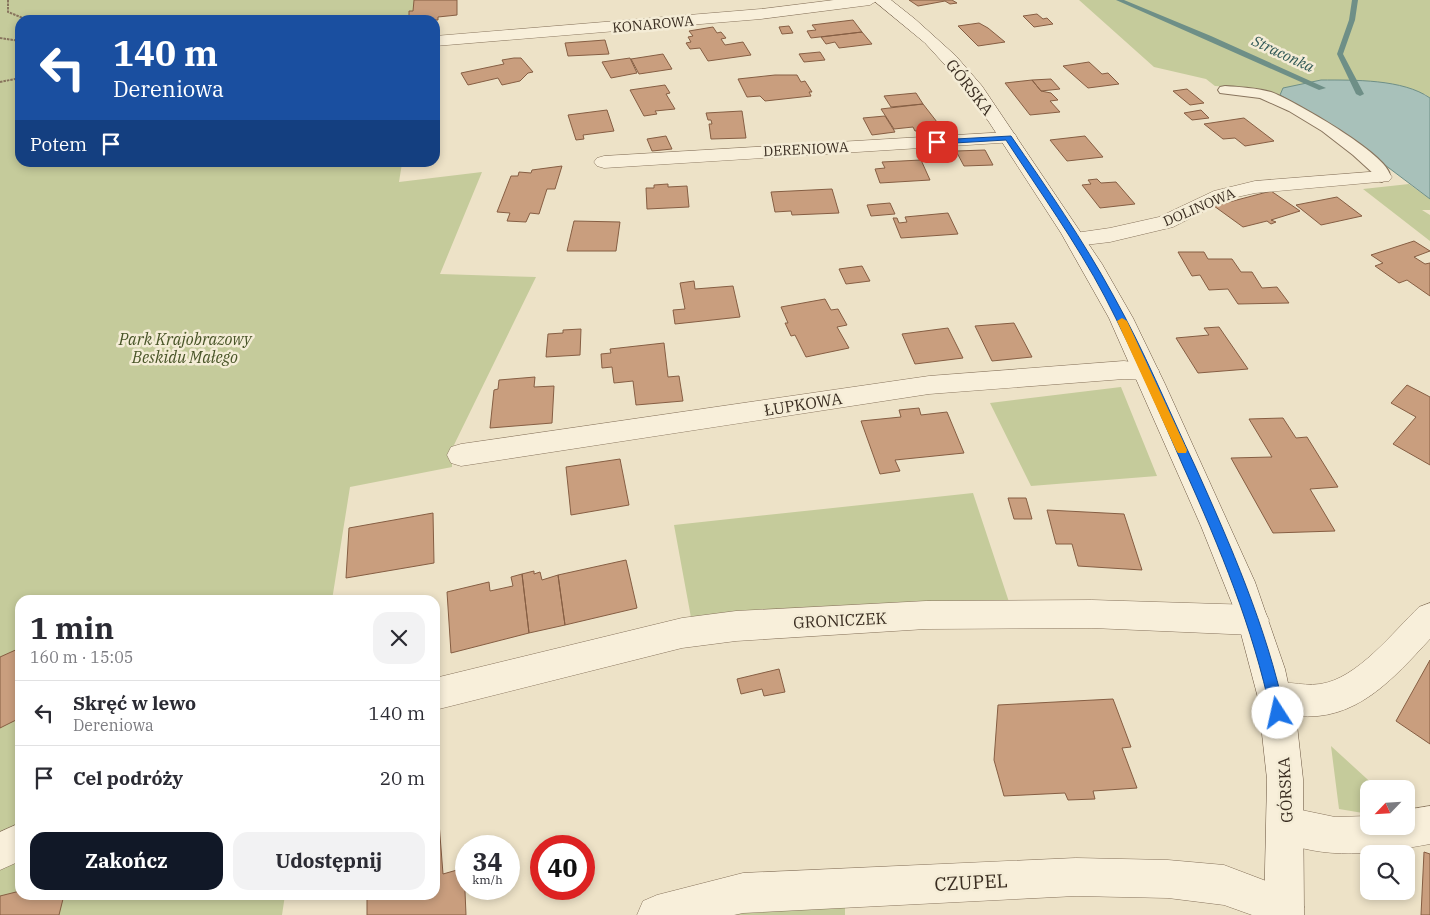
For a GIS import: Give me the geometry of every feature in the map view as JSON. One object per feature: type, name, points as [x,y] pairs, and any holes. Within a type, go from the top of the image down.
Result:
[{"type":"street","name":"KONAROWA","points":[[440,41],[752,15],[870,0]]},
{"type":"street","name":"GÓRSKA","points":[[881,0],[938,46],[974,89],[1076,239],[1109,296],[1146,370],[1230,558],[1253,620],[1275,698],[1284,760],[1287,826],[1284,911]]},
{"type":"street","name":"DERENIOWA","points":[[604,162],[1008,138]]},
{"type":"street","name":"DOLINOWA","points":[[1076,239],[1110,235],[1166,222],[1221,195],[1254,187],[1382,177]]},
{"type":"street","name":"ŁUPKOWA","points":[[461,455],[929,385],[1124,370],[1146,370]]},
{"type":"street","name":"GRONICZEK","points":[[440,693],[682,633],[736,626],[926,615],[1092,614],[1253,620]]},
{"type":"street","points":[[1275,698],[1317,701],[1337,696],[1360,685],[1430,617]]},
{"type":"street","points":[[1287,826],[1335,836],[1379,834],[1430,825]]},
{"type":"street","points":[[0,851],[15,844]]},
{"type":"street","name":"CZUPEL","points":[[656,915],[743,894],[1076,877],[1168,879],[1224,886],[1284,911]]},
{"type":"lane","points":[[1226,90],[1264,96],[1298,111],[1360,153],[1383,174],[1382,177]]},
{"type":"path","points":[[8,0],[8,12],[16,15]]},
{"type":"path","points":[[0,38],[15,41]]},
{"type":"path","points":[[0,82],[15,79]]},
{"type":"green space","name":"Park Krajobrazowy Beskidu Małego","points":[[0,0],[427,0],[425,15],[15,15],[15,167],[401,167],[399,182],[482,172],[440,274],[536,277],[452,449],[452,467],[350,487],[333,595],[15,595],[15,900],[284,900],[282,915],[0,915]]},
{"type":"green space","points":[[1079,0],[1430,0],[1430,98],[1425,94],[1293,103],[1232,87],[1215,86],[1206,79],[1154,67]]},
{"type":"green space","points":[[1409,184],[1430,199],[1430,210],[1422,210],[1430,215],[1430,241],[1363,189]]},
{"type":"green space","points":[[1121,387],[1157,476],[1031,486],[990,403]]},
{"type":"green space","points":[[973,493],[1010,605],[692,623],[674,525]]},
{"type":"green space","points":[[1331,746],[1368,780],[1360,780],[1360,812],[1339,809]]},
{"type":"green space","points":[[845,899],[845,915],[711,915]]},
{"type":"water","points":[[1321,80],[1392,84],[1406,87],[1430,98],[1430,199],[1336,128],[1280,95],[1283,88]]},
{"type":"building","points":[[414,0],[457,0],[457,15],[440,17],[440,15],[409,15],[409,11],[413,11]]},
{"type":"building","points":[[909,0],[952,0],[957,3],[950,4],[945,1],[918,6]]},
{"type":"building","points":[[1037,14],[1043,19],[1047,18],[1053,24],[1034,27],[1023,16]]},
{"type":"building","points":[[853,20],[862,32],[811,38],[807,31],[816,30],[812,25]]},
{"type":"building","points":[[979,23],[1005,42],[978,46],[958,26]]},
{"type":"building","points":[[789,26],[793,33],[782,34],[779,27]]},
{"type":"building","points":[[713,27],[717,33],[721,32],[726,38],[721,39],[725,45],[743,42],[751,55],[708,61],[700,48],[690,49],[686,43],[691,42],[688,37],[693,36],[689,31]]},
{"type":"building","points":[[862,32],[872,44],[839,48],[835,42],[826,44],[821,37]]},
{"type":"building","points":[[605,40],[609,54],[568,56],[565,43]]},
{"type":"building","points":[[820,52],[825,60],[804,62],[799,54]]},
{"type":"building","points":[[663,54],[672,69],[639,74],[631,59]]},
{"type":"building","points":[[521,58],[533,72],[528,73],[520,81],[502,85],[498,78],[468,85],[461,73],[504,64],[502,60]]},
{"type":"building","points":[[630,58],[637,73],[611,78],[602,62]]},
{"type":"building","points":[[1089,62],[1102,74],[1108,73],[1119,84],[1088,88],[1063,66]]},
{"type":"building","points":[[797,75],[801,82],[805,81],[812,92],[809,92],[811,96],[765,101],[760,96],[747,97],[738,79]]},
{"type":"building","points":[[1051,79],[1060,89],[1041,91],[1032,80]]},
{"type":"building","points":[[1032,80],[1041,91],[1051,93],[1058,100],[1050,101],[1060,112],[1030,115],[1005,83]]},
{"type":"building","points":[[665,85],[670,93],[666,94],[675,109],[655,111],[657,114],[644,116],[630,90]]},
{"type":"building","points":[[1187,89],[1204,103],[1190,105],[1173,91]]},
{"type":"building","points":[[916,93],[923,104],[891,107],[884,96]]},
{"type":"building","points":[[923,104],[937,122],[929,123],[933,129],[915,131],[913,127],[894,129],[881,109]]},
{"type":"building","points":[[607,110],[614,131],[583,135],[584,139],[576,140],[568,115]]},
{"type":"building","points":[[1201,110],[1209,118],[1192,120],[1184,113]]},
{"type":"building","points":[[742,111],[746,138],[711,139],[709,124],[712,124],[711,120],[708,120],[706,113]]},
{"type":"building","points":[[885,116],[895,132],[872,135],[863,118]]},
{"type":"building","points":[[1244,118],[1274,141],[1245,146],[1235,138],[1223,139],[1204,124]]},
{"type":"building","points":[[666,136],[672,149],[652,151],[647,139]]},
{"type":"building","points":[[1085,136],[1103,157],[1067,161],[1050,140]]},
{"type":"building","points":[[985,150],[993,165],[964,166],[956,151]]},
{"type":"building","points":[[921,160],[930,180],[880,183],[875,169],[885,168],[882,162]]},
{"type":"building","points":[[562,166],[555,189],[547,189],[539,214],[530,213],[526,222],[507,221],[510,213],[497,212],[511,176],[518,176],[519,172],[531,173],[532,170]]},
{"type":"building","points":[[1097,179],[1101,183],[1116,182],[1135,204],[1100,208],[1082,185],[1091,184],[1088,180]]},
{"type":"building","points":[[668,184],[668,187],[687,186],[689,207],[647,209],[646,188],[654,188],[654,185]]},
{"type":"building","points":[[832,189],[839,213],[792,215],[791,211],[775,212],[771,192]]},
{"type":"building","points":[[1271,191],[1300,211],[1271,220],[1276,222],[1271,224],[1267,221],[1243,227],[1214,206]]},
{"type":"building","points":[[1337,197],[1362,216],[1321,225],[1296,205]]},
{"type":"building","points":[[890,203],[895,214],[871,216],[867,205]]},
{"type":"building","points":[[948,213],[958,234],[901,238],[893,218],[897,218],[899,223],[907,222],[905,217]]},
{"type":"building","points":[[574,221],[620,222],[616,251],[567,251]]},
{"type":"building","points":[[1414,241],[1430,251],[1414,257],[1425,264],[1430,263],[1430,296],[1407,280],[1399,283],[1375,266],[1383,263],[1371,255]]},
{"type":"building","points":[[1178,252],[1204,252],[1208,259],[1232,259],[1241,272],[1252,272],[1262,288],[1277,287],[1289,303],[1238,304],[1228,289],[1209,290],[1200,275],[1192,276]]},
{"type":"building","points":[[862,266],[870,281],[846,284],[839,269]]},
{"type":"building","points":[[694,281],[695,289],[733,286],[740,317],[675,324],[673,310],[685,309],[680,283]]},
{"type":"building","points":[[825,299],[831,310],[838,309],[847,325],[837,327],[849,348],[806,357],[795,335],[791,336],[781,307]]},
{"type":"building","points":[[1014,323],[1032,357],[992,361],[975,326]]},
{"type":"building","points":[[1219,327],[1248,369],[1198,373],[1176,338],[1209,335],[1204,328]]},
{"type":"building","points":[[948,328],[963,358],[915,364],[902,334]]},
{"type":"building","points":[[581,329],[580,355],[546,357],[548,334],[563,333],[563,330]]},
{"type":"building","points":[[664,343],[668,377],[679,376],[683,401],[636,405],[633,381],[614,383],[612,367],[602,368],[601,354],[611,353],[610,349]]},
{"type":"building","points":[[535,377],[534,387],[554,386],[552,423],[490,428],[494,390],[498,389],[499,380]]},
{"type":"building","points":[[1407,385],[1430,397],[1430,465],[1393,444],[1416,417],[1391,403]]},
{"type":"building","points":[[919,408],[921,415],[947,412],[964,453],[895,460],[900,471],[880,474],[861,421],[901,417],[899,410]]},
{"type":"building","points":[[1283,418],[1296,438],[1307,437],[1338,487],[1310,489],[1335,531],[1273,533],[1231,458],[1272,457],[1249,419]]},
{"type":"building","points":[[620,459],[629,505],[571,515],[566,467]]},
{"type":"building","points":[[1008,498],[1026,498],[1032,519],[1014,519]]},
{"type":"building","points":[[1047,510],[1124,514],[1142,570],[1078,566],[1072,544],[1056,544]]},
{"type":"building","points":[[433,513],[434,563],[346,578],[349,528]]},
{"type":"building","points":[[626,560],[637,608],[565,625],[558,575]]},
{"type":"building","points":[[534,571],[534,574],[540,572],[542,580],[558,575],[565,625],[529,633],[522,574]]},
{"type":"building","points":[[522,574],[529,633],[451,653],[447,592],[489,582],[490,591],[513,586],[511,577]]},
{"type":"building","points":[[15,650],[15,720],[0,728],[0,657]]},
{"type":"building","points":[[1430,660],[1430,744],[1396,721]]},
{"type":"building","points":[[779,669],[785,692],[764,696],[762,689],[741,694],[737,679]]},
{"type":"building","points":[[1113,699],[1131,747],[1122,748],[1137,788],[1093,791],[1095,799],[1068,800],[1065,793],[1004,796],[994,760],[998,705]]},
{"type":"building","points":[[440,836],[443,874],[455,871],[455,900],[465,900],[466,915],[367,915],[367,900],[440,900]]},
{"type":"building","points":[[1424,852],[1430,854],[1430,915],[1421,915]]},
{"type":"building","points":[[15,892],[15,900],[63,900],[59,915],[0,915],[0,896]]},
{"type":"waterway","name":"Straconka","points":[[1119,0],[1209,37],[1322,88]]},
{"type":"waterway","points":[[1355,0],[1352,20],[1340,54],[1360,94]]},
{"type":"slow traffic","points":[[1122,321],[1182,450]]},
{"type":"route","points":[[937,142],[1008,138],[1076,239],[1109,296],[1146,370],[1230,558],[1268,666],[1278,713]]}]
